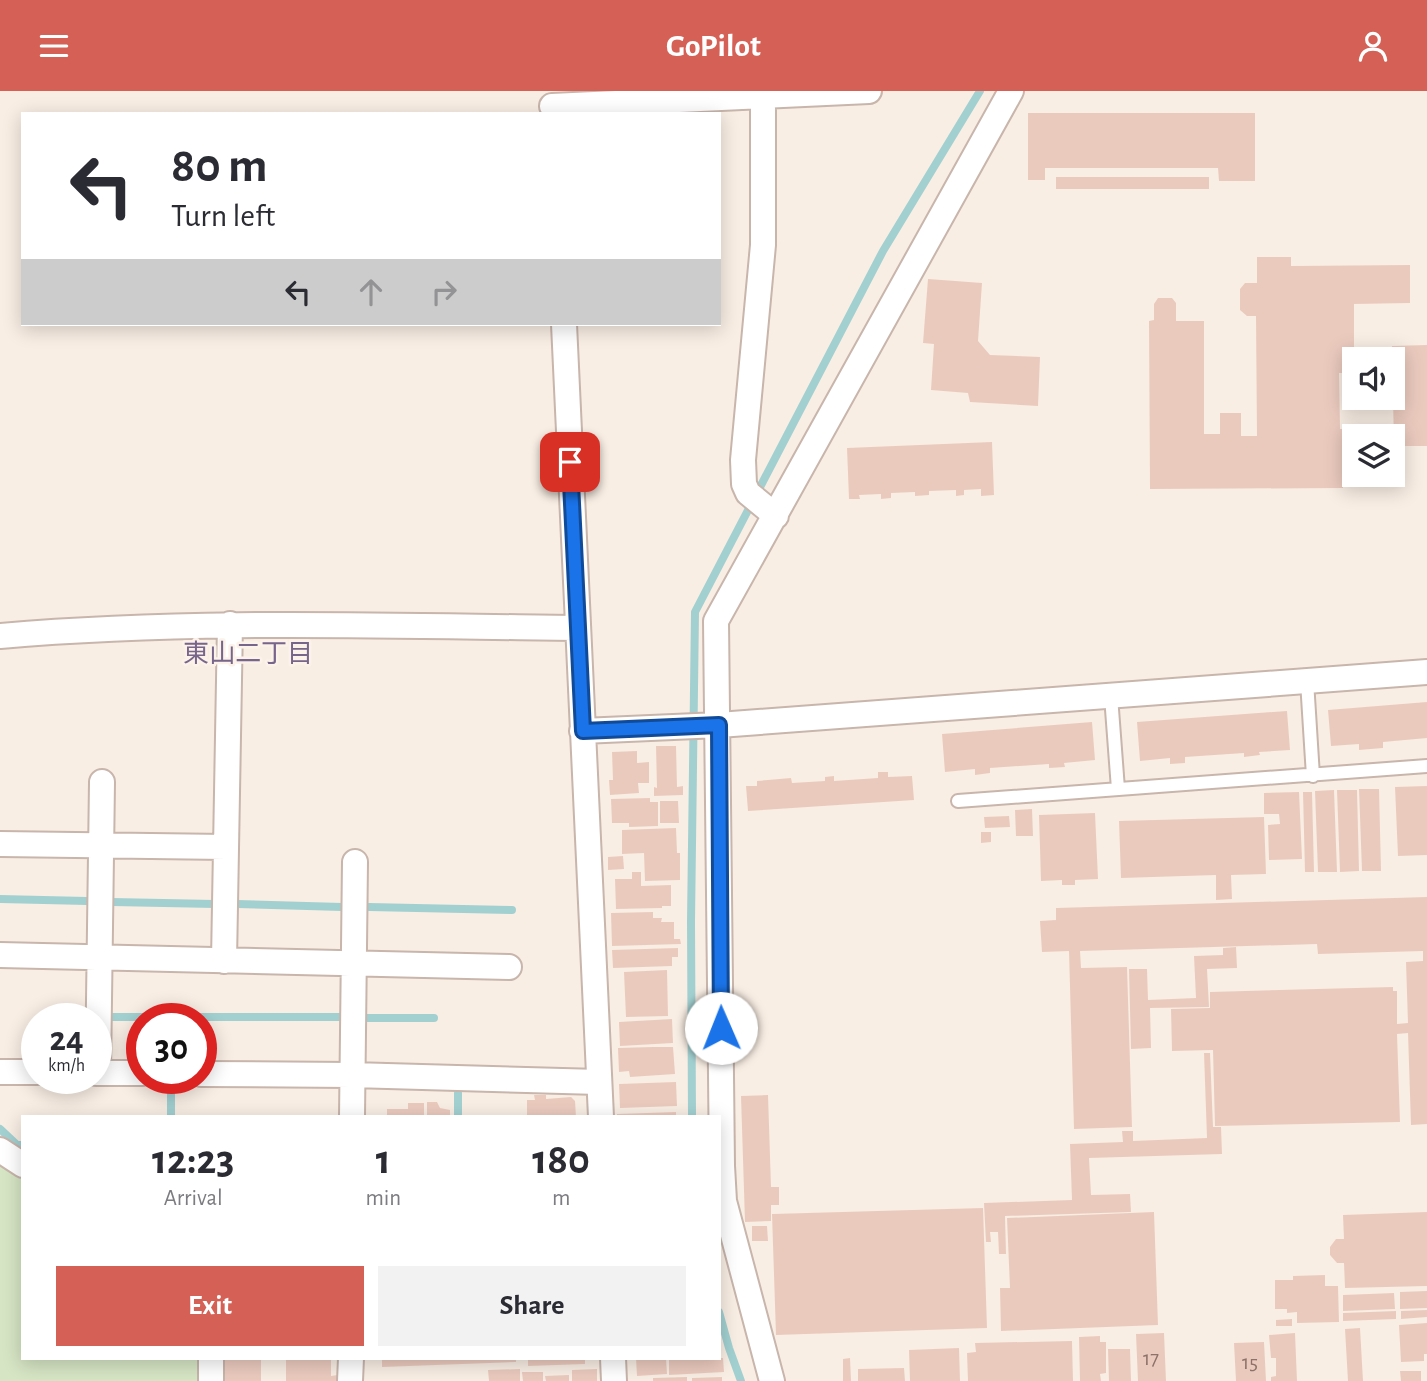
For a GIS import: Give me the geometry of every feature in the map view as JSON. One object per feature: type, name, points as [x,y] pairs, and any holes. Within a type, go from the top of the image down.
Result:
[{"type":"street","points":[[552,103],[869,91]]},
{"type":"street","points":[[721,1115],[713,725],[716,621],[762,504],[1011,91]]},
{"type":"street","points":[[762,504],[744,484],[743,460],[763,245],[763,96]]},
{"type":"street","points":[[564,326],[601,1115]]},
{"type":"street","points":[[0,636],[93,627],[230,624],[578,628]]},
{"type":"street","points":[[224,961],[230,624]]},
{"type":"street","points":[[583,731],[713,725],[1427,672]]},
{"type":"street","points":[[98,1003],[102,782]]},
{"type":"street","points":[[0,843],[226,847]]},
{"type":"street","points":[[352,1115],[355,862]]},
{"type":"street","points":[[0,955],[509,967]]},
{"type":"street","points":[[0,1072],[21,1072]]},
{"type":"street","points":[[217,1074],[599,1082]]},
{"type":"street","points":[[721,1117],[724,1201],[772,1381]]},
{"type":"street","points":[[0,1150],[21,1164]]},
{"type":"street","points":[[211,1360],[211,1381]]},
{"type":"street","points":[[351,1360],[351,1381]]},
{"type":"street","points":[[613,1360],[614,1381]]},
{"type":"lane","points":[[1307,681],[1313,776]]},
{"type":"lane","points":[[1111,696],[1118,789]]},
{"type":"lane","points":[[958,801],[1427,767]]},
{"type":"green space","points":[[0,1158],[21,1170],[21,1360],[206,1360],[206,1381],[0,1381]]},
{"type":"building","points":[[1028,113],[1255,113],[1255,181],[1219,181],[1218,168],[1045,168],[1045,180],[1028,180]]},
{"type":"building","points":[[1056,177],[1209,177],[1209,189],[1056,189]]},
{"type":"building","points":[[1257,257],[1291,257],[1291,266],[1410,265],[1410,303],[1354,304],[1354,347],[1342,347],[1342,373],[1339,373],[1343,488],[1150,489],[1149,321],[1154,320],[1154,304],[1158,298],[1172,298],[1176,303],[1176,321],[1204,321],[1204,434],[1220,434],[1220,413],[1241,413],[1241,436],[1257,436],[1256,316],[1247,316],[1240,310],[1240,289],[1245,283],[1257,283]]},
{"type":"building","points":[[928,279],[982,283],[978,341],[990,355],[1040,357],[1038,406],[970,402],[968,393],[931,390],[934,344],[923,343]]},
{"type":"building","points":[[1427,345],[1427,446],[1405,446],[1405,424],[1394,424],[1393,410],[1405,410],[1405,347],[1392,346]]},
{"type":"building","points":[[992,442],[994,495],[981,496],[981,489],[964,490],[964,495],[956,496],[956,490],[929,491],[929,495],[915,496],[915,492],[891,493],[891,498],[881,499],[881,494],[859,495],[860,499],[849,499],[847,448]]},
{"type":"building","points":[[1427,702],[1427,738],[1383,742],[1383,748],[1359,750],[1359,744],[1331,746],[1328,710]]},
{"type":"building","points":[[1287,711],[1290,750],[1259,752],[1260,755],[1244,757],[1244,753],[1185,757],[1185,763],[1170,764],[1170,758],[1140,761],[1137,722]]},
{"type":"building","points":[[1092,722],[1095,760],[1064,763],[1065,767],[1049,768],[1049,764],[990,768],[990,773],[975,775],[975,769],[945,772],[942,734]]},
{"type":"building","points":[[656,746],[676,746],[677,787],[683,786],[683,795],[654,796],[654,787],[657,788]]},
{"type":"building","points":[[637,751],[637,763],[649,762],[649,783],[638,783],[639,793],[610,795],[609,780],[613,780],[612,752]]},
{"type":"building","points":[[878,772],[888,772],[888,777],[912,776],[914,800],[748,811],[746,786],[757,786],[757,781],[791,778],[792,783],[825,781],[825,777],[834,776],[834,781],[878,778]]},
{"type":"building","points":[[1427,786],[1427,855],[1398,856],[1395,787]]},
{"type":"building","points":[[1359,789],[1379,789],[1381,871],[1362,871]]},
{"type":"building","points":[[1334,790],[1337,872],[1318,872],[1315,791]]},
{"type":"building","points":[[1337,790],[1357,790],[1359,871],[1340,872]]},
{"type":"building","points":[[1299,792],[1302,859],[1269,860],[1268,825],[1280,824],[1279,814],[1264,814],[1264,793]]},
{"type":"building","points":[[1303,792],[1312,792],[1314,872],[1305,872]]},
{"type":"building","points":[[650,798],[650,802],[658,802],[658,826],[629,827],[629,823],[612,823],[611,799]]},
{"type":"building","points":[[660,801],[678,801],[679,823],[660,823]]},
{"type":"building","points":[[1032,809],[1033,836],[1016,836],[1015,810]]},
{"type":"building","points":[[1095,813],[1098,879],[1075,880],[1075,885],[1062,885],[1062,880],[1041,881],[1039,815]]},
{"type":"building","points":[[1009,816],[1010,827],[985,828],[984,817]]},
{"type":"building","points":[[1264,817],[1266,874],[1231,875],[1232,899],[1216,900],[1216,875],[1121,878],[1119,821]]},
{"type":"building","points":[[676,828],[680,880],[645,881],[644,853],[622,854],[622,830]]},
{"type":"building","points":[[981,832],[991,832],[991,842],[981,843]]},
{"type":"building","points":[[623,856],[624,869],[608,870],[608,857]]},
{"type":"building","points":[[632,872],[641,872],[641,886],[671,885],[671,906],[616,909],[615,879],[632,879]]},
{"type":"building","points":[[1427,897],[1427,1124],[1411,1125],[1408,1033],[1397,1034],[1400,1122],[1215,1126],[1213,1050],[1172,1051],[1171,1009],[1210,1008],[1210,992],[1393,987],[1393,991],[1397,991],[1397,1024],[1408,1023],[1406,962],[1423,961],[1423,951],[1318,954],[1317,944],[1080,951],[1081,968],[1127,967],[1132,1127],[1074,1129],[1069,951],[1042,952],[1040,921],[1056,920],[1056,908]]},
{"type":"building","points":[[653,912],[653,918],[662,918],[661,922],[674,922],[674,939],[680,939],[681,944],[612,946],[611,913]]},
{"type":"building","points":[[1236,947],[1237,968],[1207,969],[1209,1007],[1150,1008],[1151,1048],[1131,1049],[1129,969],[1147,969],[1148,1000],[1196,998],[1194,956],[1223,955],[1223,948]]},
{"type":"building","points":[[678,948],[678,957],[672,957],[672,966],[613,968],[612,950]]},
{"type":"building","points":[[667,970],[668,1016],[626,1017],[624,972]]},
{"type":"building","points":[[672,1019],[673,1043],[620,1046],[619,1022]]},
{"type":"building","points":[[673,1047],[675,1074],[630,1077],[629,1071],[619,1072],[618,1048]]},
{"type":"building","points":[[1204,1053],[1210,1053],[1213,1127],[1221,1127],[1222,1154],[1089,1158],[1091,1195],[1130,1194],[1131,1212],[1005,1216],[1006,1254],[999,1254],[998,1232],[990,1232],[991,1242],[986,1242],[984,1203],[1072,1200],[1070,1144],[1123,1142],[1122,1131],[1133,1131],[1133,1141],[1207,1138]]},
{"type":"building","points":[[676,1082],[677,1106],[620,1108],[619,1084]]},
{"type":"building","points":[[534,1095],[546,1095],[546,1099],[571,1097],[575,1101],[576,1115],[527,1115],[527,1100],[535,1100]]},
{"type":"building","points":[[768,1095],[771,1187],[779,1187],[779,1205],[771,1205],[771,1221],[745,1222],[741,1096]]},
{"type":"building","points":[[427,1102],[437,1102],[440,1108],[450,1110],[450,1115],[427,1115]]},
{"type":"building","points":[[408,1103],[424,1103],[424,1115],[387,1115],[387,1109],[408,1109]]},
{"type":"building","points":[[676,1112],[676,1115],[617,1114]]},
{"type":"building","points":[[983,1208],[987,1328],[776,1335],[772,1214]]},
{"type":"building","points":[[1154,1212],[1158,1325],[1001,1331],[1000,1288],[1010,1288],[1007,1218]]},
{"type":"building","points":[[1427,1212],[1427,1286],[1345,1288],[1344,1263],[1337,1263],[1330,1255],[1330,1247],[1336,1239],[1344,1239],[1343,1215]]},
{"type":"building","points":[[752,1226],[767,1226],[768,1241],[752,1241]]},
{"type":"building","points":[[1325,1275],[1325,1286],[1338,1286],[1339,1322],[1297,1323],[1297,1312],[1287,1313],[1287,1309],[1275,1309],[1275,1280],[1293,1280],[1293,1276]]},
{"type":"building","points":[[1427,1291],[1427,1308],[1400,1309],[1400,1292]]},
{"type":"building","points":[[1394,1293],[1395,1309],[1343,1311],[1343,1295]]},
{"type":"building","points":[[1427,1310],[1427,1317],[1401,1319],[1401,1311]]},
{"type":"building","points":[[1396,1311],[1396,1319],[1343,1321],[1343,1313]]},
{"type":"building","points":[[1292,1319],[1292,1326],[1276,1326],[1276,1320]]},
{"type":"building","points":[[1427,1323],[1427,1354],[1424,1354],[1424,1361],[1401,1362],[1399,1325]]},
{"type":"building","points":[[1360,1328],[1363,1381],[1348,1381],[1345,1329]]},
{"type":"building","points":[[1164,1333],[1166,1381],[1138,1381],[1136,1334]]},
{"type":"building","points":[[1295,1333],[1297,1381],[1271,1381],[1271,1377],[1276,1376],[1276,1358],[1271,1358],[1269,1335]]},
{"type":"building","points":[[1100,1336],[1100,1342],[1106,1342],[1106,1373],[1100,1374],[1101,1381],[1080,1381],[1079,1337]]},
{"type":"building","points":[[1072,1341],[1073,1381],[968,1381],[967,1353],[976,1352],[975,1343]]},
{"type":"building","points":[[1264,1342],[1266,1381],[1236,1381],[1234,1343]]},
{"type":"building","points":[[959,1348],[960,1381],[910,1381],[909,1350]]},
{"type":"building","points":[[1108,1349],[1130,1349],[1131,1381],[1109,1381]]},
{"type":"building","points":[[723,1358],[724,1372],[669,1375],[669,1360]]},
{"type":"building","points":[[850,1358],[851,1381],[843,1381],[843,1359]]},
{"type":"building","points":[[225,1360],[261,1360],[261,1381],[225,1381]]},
{"type":"building","points":[[286,1360],[331,1360],[331,1376],[338,1375],[338,1381],[286,1381]]},
{"type":"building","points":[[382,1360],[516,1360],[516,1362],[382,1367]]},
{"type":"building","points":[[528,1360],[585,1360],[585,1364],[528,1366]]},
{"type":"building","points":[[636,1360],[666,1360],[667,1374],[637,1376]]},
{"type":"building","points":[[904,1368],[905,1381],[858,1381],[858,1369]]},
{"type":"building","points":[[520,1369],[520,1381],[489,1381],[488,1370]]},
{"type":"building","points":[[597,1369],[597,1381],[572,1381],[572,1370]]},
{"type":"building","points":[[1400,1371],[1421,1371],[1421,1381],[1401,1381]]},
{"type":"building","points":[[522,1372],[543,1372],[543,1381],[523,1381]]},
{"type":"building","points":[[569,1375],[569,1381],[546,1381],[545,1376]]},
{"type":"building","points":[[687,1377],[687,1381],[653,1381],[653,1378]]},
{"type":"building","points":[[722,1377],[722,1381],[692,1381],[692,1378]]},
{"type":"waterway","points":[[692,1115],[691,922],[695,612],[883,251],[980,91]]},
{"type":"waterway","points":[[0,899],[87,901]]},
{"type":"waterway","points":[[112,902],[215,904]]},
{"type":"waterway","points":[[237,904],[342,907]]},
{"type":"waterway","points":[[369,907],[512,910]]},
{"type":"waterway","points":[[112,1017],[341,1017]]},
{"type":"waterway","points":[[367,1018],[434,1018]]},
{"type":"waterway","points":[[458,1093],[458,1115]]},
{"type":"waterway","points":[[171,1094],[171,1115]]},
{"type":"waterway","points":[[0,1129],[17,1145],[21,1145]]},
{"type":"waterway","points":[[721,1319],[741,1381]]},
{"type":"district","name":"東山二丁目","points":[[248,654]]},
{"type":"route","points":[[570,462],[583,731],[719,725],[721,1028]]}]
